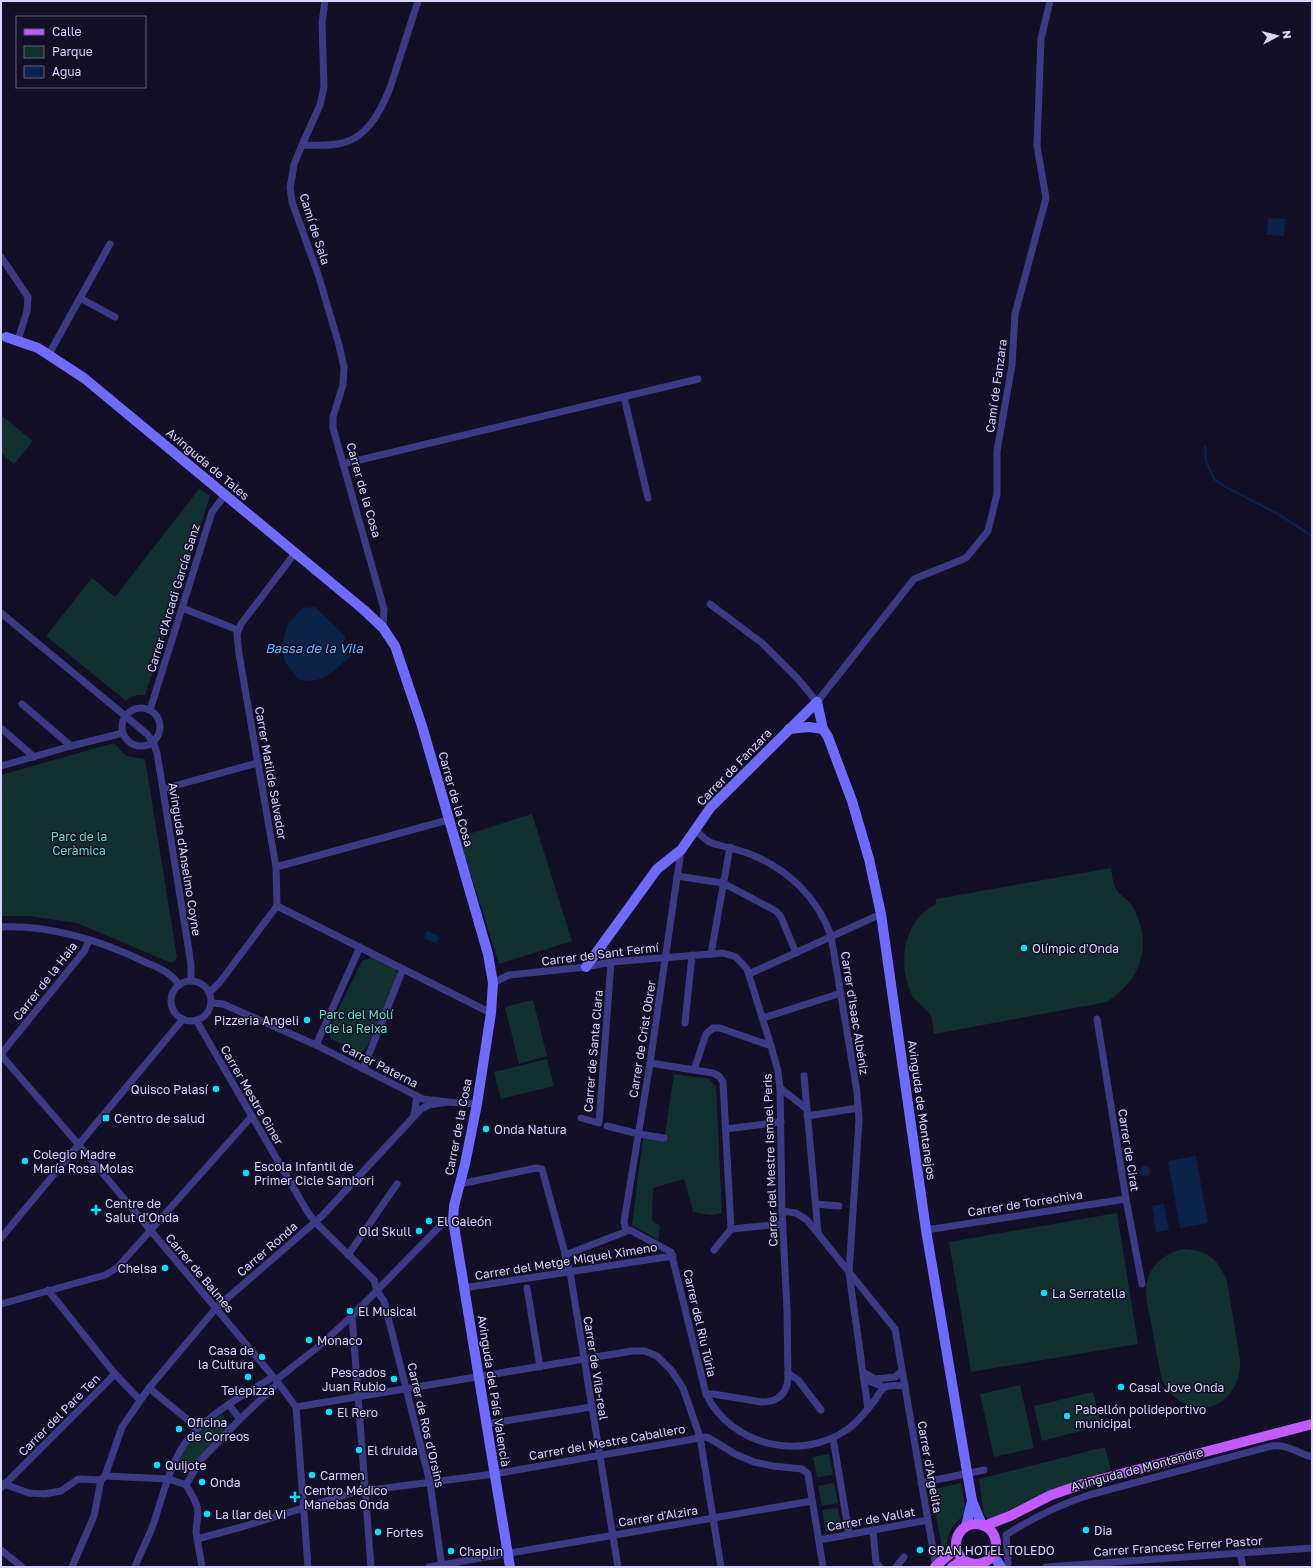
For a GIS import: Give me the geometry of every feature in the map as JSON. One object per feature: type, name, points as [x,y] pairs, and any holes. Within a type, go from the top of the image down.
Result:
[{"type":"main road","name":"Avinguda de Tales","points":[[2,337],[18,340],[38,348],[84,378],[384,628]]},
{"type":"main road","name":"Carrer de la Cosa","points":[[384,628],[395,646],[417,712],[488,954],[493,983],[491,1013],[477,1104],[454,1206],[453,1220]]},
{"type":"main road","name":"Carrer de Fanzara","points":[[586,967],[657,869],[681,850],[711,807],[817,702]]},
{"type":"main road","name":"Avinguda de Montanejos","points":[[817,702],[823,729],[828,737],[852,801],[869,860],[881,914],[926,1230],[972,1501],[983,1525]]},
{"type":"main road","points":[[802,717],[823,729]]},
{"type":"main road","points":[[789,729],[809,727],[823,729]]},
{"type":"main road","name":"Avinguda del País Valencià","points":[[453,1220],[510,1567]]},
{"type":"main road","name":"Avinguda de Montendre","points":[[983,1525],[1010,1516],[1051,1495],[1086,1483],[1312,1425]]},
{"type":"main road","name":"Avinguda de Montanejos","points":[[966,1526],[972,1501]]},
{"type":"main road","name":"Avinguda de Montendre","points":[[994,1534],[1010,1516]]},
{"type":"main road","points":[[977,1524],[983,1525],[990,1529],[994,1534],[996,1548],[993,1555],[984,1562],[973,1566],[963,1560],[958,1554],[956,1548],[958,1535],[966,1526],[977,1524]]},
{"type":"main road","points":[[936,1567],[956,1548]]},
{"type":"main road","points":[[993,1555],[1001,1567]]},
{"type":"main road","points":[[952,1567],[963,1560]]},
{"type":"street","name":"Camí de Sala","points":[[325,1],[322,22],[324,87],[322,96],[294,164],[290,187],[292,202],[318,274],[344,367],[343,385],[333,417],[333,428]]},
{"type":"street","points":[[302,145],[337,144],[352,140],[366,130],[378,112],[390,88],[418,1]]},
{"type":"street","name":"Camí de Fanzara","points":[[817,702],[914,579],[966,558],[988,531],[997,494],[998,451],[1012,365],[1015,314],[1046,198],[1037,146],[1041,39],[1050,1]]},
{"type":"street","points":[[48,354],[110,244]]},
{"type":"street","points":[[1,257],[28,297],[27,311],[18,340]]},
{"type":"street","points":[[80,298],[115,317]]},
{"type":"street","points":[[343,464],[698,379]]},
{"type":"street","points":[[624,397],[648,498]]},
{"type":"street","name":"Carrer de la Cosa","points":[[333,428],[384,609],[384,628]]},
{"type":"street","name":"Carrer d'Arcadi García Sanz","points":[[150,710],[212,512],[225,495]]},
{"type":"street","points":[[182,608],[238,630],[295,553]]},
{"type":"street","name":"Avinguda de Montanejos","points":[[710,604],[762,643],[798,679],[817,702]]},
{"type":"street","name":"Avinguda d'Anselmo Coyne","points":[[1,613],[126,715],[147,734],[153,742],[157,753],[163,788],[191,964],[191,981]]},
{"type":"street","name":"Carrer Matilde Salvador","points":[[238,630],[237,638],[239,654],[276,867],[277,906]]},
{"type":"street","points":[[22,704],[71,746]]},
{"type":"street","points":[[141,708],[150,710],[156,716],[160,725],[158,734],[153,742],[142,746],[130,743],[123,733],[122,724],[126,715],[133,710],[141,708]]},
{"type":"street","points":[[2,729],[34,757]]},
{"type":"street","points":[[1,766],[123,733]]},
{"type":"street","points":[[163,788],[257,763]]},
{"type":"street","points":[[276,867],[448,820]]},
{"type":"street","name":"Carrer d'Isaac Albéniz","points":[[695,830],[711,842],[750,854],[767,862],[791,878],[803,889],[823,915],[831,936],[841,993],[859,1120],[849,1273]]},
{"type":"street","points":[[711,954],[730,848]]},
{"type":"street","name":"Carrer de Crist Obrer","points":[[626,1230],[624,1222],[639,1134],[681,850]]},
{"type":"street","points":[[677,876],[723,883],[778,913],[796,952]]},
{"type":"street","points":[[210,993],[220,982],[277,906],[491,1013]]},
{"type":"street","points":[[749,974],[881,914]]},
{"type":"street","points":[[1,927],[21,926],[55,931],[89,940],[129,954],[162,970],[171,975],[179,985]]},
{"type":"street","name":"Carrer de la Haia","points":[[1,1054],[85,950],[89,940]]},
{"type":"street","points":[[316,1045],[360,947]]},
{"type":"street","name":"Carrer del Mestre Ismael Peris","points":[[706,1394],[762,1402],[772,1401],[782,1395],[788,1384],[787,1310],[782,1211],[780,1088],[778,1072],[763,1018],[749,974],[744,965],[736,957],[723,953],[711,954]]},
{"type":"street","name":"Carrer de Sant Fermí","points":[[493,983],[509,975],[586,967],[612,962],[711,954]]},
{"type":"street","points":[[685,1022],[692,955]]},
{"type":"street","name":"Carrer de Santa Clara","points":[[581,1118],[598,1123],[612,962]]},
{"type":"street","points":[[363,1068],[403,969]]},
{"type":"street","points":[[191,981],[202,984],[210,993],[211,1003],[206,1014],[196,1020],[189,1021],[177,1015],[172,1003],[172,996],[179,985],[191,981]]},
{"type":"street","points":[[763,1018],[841,993]]},
{"type":"street","name":"Carrer Paterna","points":[[211,1003],[223,1004],[316,1045],[417,1096],[428,1100],[477,1104]]},
{"type":"street","points":[[1,1238],[80,1145],[183,1019]]},
{"type":"street","name":"Carrer de Cirat","points":[[1097,1019],[1126,1199],[1142,1284]]},
{"type":"street","name":"Carrer Mestre Giner","points":[[196,1020],[307,1211],[315,1222],[374,1280],[377,1291]]},
{"type":"street","points":[[694,1070],[706,1034],[715,1028],[720,1028],[771,1046]]},
{"type":"street","name":"Carrer de Balmes","points":[[1,1054],[80,1145],[149,1230],[276,1380],[296,1407]]},
{"type":"street","points":[[650,1062],[712,1073],[719,1076],[722,1080],[724,1086],[730,1212],[734,1229]]},
{"type":"street","points":[[804,1076],[818,1232]]},
{"type":"street","points":[[780,1088],[807,1113],[858,1108]]},
{"type":"street","points":[[413,1117],[417,1096]]},
{"type":"street","name":"Carrer Ronda","points":[[72,1567],[94,1516],[103,1478],[118,1434],[149,1388],[216,1308],[315,1222],[413,1117],[425,1107],[448,1102]]},
{"type":"street","points":[[1,1304],[105,1275],[111,1272],[252,1116]]},
{"type":"street","points":[[726,1128],[781,1122]]},
{"type":"street","name":"Carrer de Santa Clara","points":[[606,1126],[664,1138]]},
{"type":"street","name":"Carrer de Vila-real","points":[[460,1184],[536,1168],[542,1169],[545,1175],[570,1272],[618,1567]]},
{"type":"street","points":[[348,1254],[397,1184]]},
{"type":"street","name":"Carrer de Torrechiva","points":[[926,1230],[1126,1199]]},
{"type":"street","points":[[816,1204],[839,1206]]},
{"type":"street","name":"Carrer d'Argelita","points":[[782,1211],[790,1211],[802,1216],[818,1232],[849,1273],[895,1329],[936,1567]]},
{"type":"street","points":[[186,1485],[200,1461],[276,1380],[318,1347],[352,1316],[439,1227],[445,1222],[453,1220]]},
{"type":"street","points":[[714,1250],[734,1229],[783,1224]]},
{"type":"street","points":[[565,1255],[626,1230],[633,1231],[668,1250],[673,1256]]},
{"type":"street","name":"Carrer del Metge Miquel Ximeno","points":[[463,1288],[673,1256]]},
{"type":"street","name":"Carrer del Riu Túria","points":[[673,1256],[706,1394],[712,1406],[725,1420],[742,1434],[752,1439],[774,1445],[790,1446],[810,1444],[832,1438],[853,1425],[868,1409],[884,1387]]},
{"type":"street","name":"Carrer d'Argelita","points":[[849,1273],[868,1409]]},
{"type":"street","points":[[527,1288],[540,1367]]},
{"type":"street","points":[[48,1290],[115,1374],[140,1400]]},
{"type":"street","name":"Carrer de Ros d'Orsins","points":[[377,1291],[386,1305],[430,1483],[441,1566]]},
{"type":"street","points":[[352,1316],[371,1567]]},
{"type":"street","points":[[308,1567],[296,1407],[632,1351],[645,1351],[657,1356],[678,1378],[683,1388],[700,1437],[722,1567]]},
{"type":"street","points":[[863,1376],[875,1379],[895,1377],[902,1372]]},
{"type":"street","points":[[788,1373],[798,1380],[821,1410]]},
{"type":"street","name":"Carrer del Pare Ten","points":[[2,1485],[115,1374]]},
{"type":"street","points":[[863,1376],[884,1387],[893,1385],[905,1386]]},
{"type":"street","points":[[134,1567],[152,1527],[169,1479],[188,1439],[198,1428],[228,1405],[276,1380]]},
{"type":"street","points":[[149,1388],[198,1428]]},
{"type":"street","points":[[228,1405],[240,1419]]},
{"type":"street","points":[[486,1424],[591,1407]]},
{"type":"street","points":[[700,1437],[709,1438],[734,1454],[754,1462],[802,1469],[806,1471],[808,1474],[823,1567]]},
{"type":"street","name":"Carrer del Mestre Caballero","points":[[197,1539],[356,1492],[494,1474],[700,1437]]},
{"type":"street","points":[[832,1438],[849,1534]]},
{"type":"street","name":"Avinguda de Montendre","points":[[1006,1567],[1008,1564],[1006,1535],[1054,1508],[1068,1502],[1272,1446],[1280,1445],[1312,1457]]},
{"type":"street","points":[[922,1483],[984,1470]]},
{"type":"street","points":[[2,1485],[28,1492],[44,1494],[61,1490],[78,1479],[169,1479],[186,1485],[197,1506],[198,1516],[196,1529],[202,1567]]},
{"type":"street","name":"Carrer d'Alzira","points":[[429,1567],[613,1534],[812,1501]]},
{"type":"street","name":"Carrer de Vallat","points":[[819,1540],[928,1520]]},
{"type":"street","points":[[873,1530],[876,1563],[880,1567]]},
{"type":"street","name":"Carrer Francesc Ferrer Pastor","points":[[1046,1567],[1312,1548]]},
{"type":"street","points":[[1,1550],[22,1567]]},
{"type":"street","points":[[1240,1553],[1243,1567]]},
{"type":"street","points":[[896,1567],[904,1558]]},
{"type":"green space","points":[[1,415],[33,441],[14,464],[1,453]]},
{"type":"green space","points":[[199,489],[210,496],[145,695],[132,696],[126,701],[46,636],[92,578],[115,597]]},
{"type":"green space","name":"Parc de la Ceràmica","points":[[114,743],[126,756],[145,759],[177,957],[175,961],[171,963],[76,923],[29,916],[1,916],[1,775]]},
{"type":"green space","points":[[532,814],[572,941],[499,964],[459,837]]},
{"type":"green space","name":"Olímpic d'Onda","points":[[1111,868],[1117,891],[1133,907],[1139,921],[1143,948],[1141,960],[1136,972],[1129,983],[1119,993],[1107,1002],[934,1034],[931,1016],[927,1010],[915,1000],[911,993],[904,968],[904,955],[910,931],[925,911],[936,904],[936,899]]},
{"type":"green space","name":"Parc del Molí de la Reixa","points":[[372,957],[395,968],[399,978],[366,1049],[359,1051],[331,1039],[328,1031],[362,961]]},
{"type":"green space","points":[[533,1000],[547,1056],[519,1064],[505,1007]]},
{"type":"green space","points":[[547,1059],[554,1086],[501,1099],[494,1072]]},
{"type":"green space","points":[[674,1074],[709,1079],[716,1087],[722,1213],[712,1215],[692,1212],[693,1210],[684,1179],[653,1188],[652,1220],[660,1226],[658,1240],[632,1225],[643,1138],[667,1141],[665,1134]]},
{"type":"green space","name":"La Serratella","points":[[1117,1213],[1138,1344],[971,1372],[949,1242]]},
{"type":"green space","points":[[1182,1249],[1191,1249],[1205,1253],[1220,1267],[1227,1281],[1240,1359],[1238,1377],[1232,1391],[1223,1401],[1211,1407],[1198,1408],[1185,1404],[1172,1395],[1162,1380],[1147,1304],[1147,1283],[1152,1269],[1168,1255]]},
{"type":"green space","points":[[1020,1385],[1034,1448],[994,1457],[980,1394]]},
{"type":"green space","name":"Pabellón polideportivo municipal","points":[[1093,1392],[1101,1426],[1042,1441],[1034,1406]]},
{"type":"green space","points":[[222,1414],[231,1425],[189,1474],[176,1469],[180,1459],[194,1437]]},
{"type":"green space","points":[[1105,1447],[1111,1470],[1050,1490],[989,1520],[984,1515],[979,1479]]},
{"type":"green space","points":[[829,1454],[833,1475],[817,1477],[813,1457]]},
{"type":"green space","points":[[834,1483],[838,1503],[822,1506],[818,1486]]},
{"type":"green space","points":[[961,1483],[966,1511],[950,1532],[947,1550],[943,1553],[931,1490]]},
{"type":"green space","points":[[838,1508],[842,1528],[826,1531],[822,1510]]},
{"type":"water","points":[[1268,218],[1285,219],[1284,236],[1267,235]]},
{"type":"water","name":"Bassa de la Vila","points":[[315,607],[345,636],[344,652],[352,655],[330,674],[317,680],[306,681],[298,679],[285,662],[282,645],[288,624],[303,608]]},
{"type":"water","points":[[427,931],[437,935],[438,939],[436,944],[424,938]]},
{"type":"water","points":[[1196,1156],[1208,1223],[1180,1228],[1168,1161]]},
{"type":"water","points":[[1145,1165],[1149,1167],[1151,1171],[1149,1175],[1145,1177],[1141,1175],[1139,1171],[1141,1167]]},
{"type":"water","points":[[1164,1204],[1169,1230],[1156,1232],[1152,1206]]},
{"type":"waterway","points":[[1205,447],[1206,461],[1214,479],[1224,486],[1278,514],[1312,536]]},
{"type":"place","name":"Olímpic d'Onda","points":[[1024,948]]},
{"type":"place","name":"Pizzeria Angeli","points":[[307,1020]]},
{"type":"place","name":"Quisco Palasí","points":[[216,1089]]},
{"type":"place","name":"Centro de salud","points":[[106,1118]]},
{"type":"place","name":"Onda Natura","points":[[486,1129]]},
{"type":"place","name":"Colegio Madre María Rosa Molas","points":[[25,1161]]},
{"type":"place","name":"Escola Infantil de Primer Cicle Sambori","points":[[246,1173]]},
{"type":"place","name":"Centre de Salut d'Onda","points":[[96,1210]]},
{"type":"place","name":"El Galeón","points":[[429,1221]]},
{"type":"place","name":"Old Skull","points":[[419,1231]]},
{"type":"place","name":"Chelsa","points":[[165,1268]]},
{"type":"place","name":"La Serratella","points":[[1044,1293]]},
{"type":"place","name":"El Musical","points":[[350,1311]]},
{"type":"place","name":"Monaco","points":[[309,1340]]},
{"type":"place","name":"Casa de la Cultura","points":[[262,1357]]},
{"type":"place","name":"Telepizza","points":[[248,1377]]},
{"type":"place","name":"Pescados Juan Rubio","points":[[394,1379]]},
{"type":"place","name":"Casal Jove Onda","points":[[1121,1387]]},
{"type":"place","name":"El Rero","points":[[329,1412]]},
{"type":"place","name":"Pabellón polideportivo municipal","points":[[1067,1416]]},
{"type":"place","name":"Oficina de Correos","points":[[179,1429]]},
{"type":"place","name":"El druida","points":[[359,1450]]},
{"type":"place","name":"Quijote","points":[[157,1465]]},
{"type":"place","name":"Carmen","points":[[312,1475]]},
{"type":"place","name":"Onda","points":[[202,1482]]},
{"type":"place","name":"Centro Médico Manebas Onda","points":[[295,1497]]},
{"type":"place","name":"La llar del Vi","points":[[207,1514]]},
{"type":"place","name":"Dia","points":[[1086,1530]]},
{"type":"place","name":"Fortes","points":[[378,1532]]},
{"type":"place","name":"GRAN HOTEL TOLEDO","points":[[920,1550]]},
{"type":"place","name":"Chaplin","points":[[451,1551]]}]
